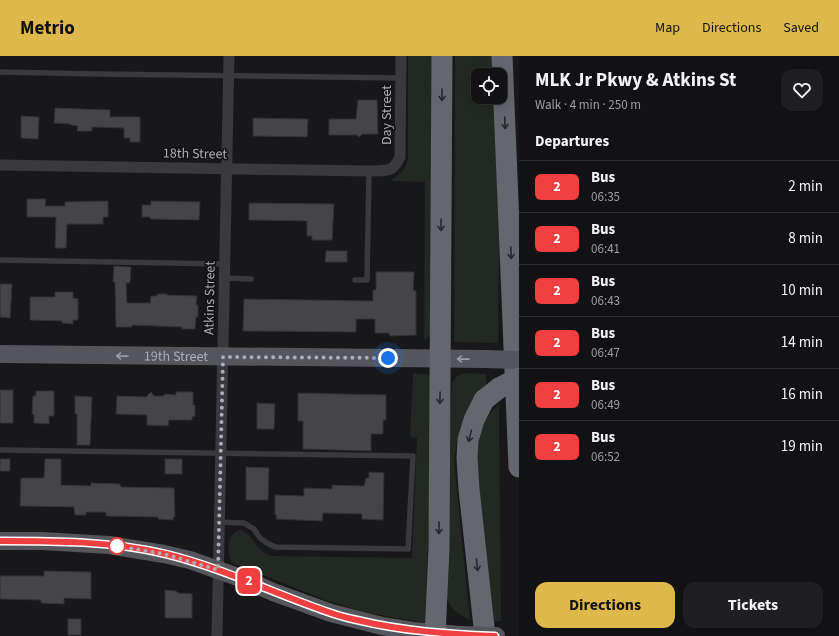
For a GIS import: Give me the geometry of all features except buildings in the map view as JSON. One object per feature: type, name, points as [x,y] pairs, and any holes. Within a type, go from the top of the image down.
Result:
[{"type":"highway","points":[[435,635],[439,548],[442,56]]},
{"type":"highway","points":[[502,56],[519,467]]},
{"type":"highway","points":[[485,636],[469,490],[467,458],[468,440],[474,420],[484,400],[499,388],[519,378]]},
{"type":"main road","name":"19th Street","points":[[0,354],[519,360]]},
{"type":"main road","points":[[0,541],[42,541],[109,545],[164,554],[218,570],[331,613],[382,626],[435,635],[496,636]]},
{"type":"street","name":"Atkins Street","points":[[217,636],[229,56]]},
{"type":"street","name":"Day Street","points":[[390,170],[396,165],[400,157],[401,56]]},
{"type":"street","name":"18th Street","points":[[0,165],[369,171],[390,170]]},
{"type":"lane","points":[[0,72],[401,78]]},
{"type":"lane","points":[[355,280],[367,280],[369,171]]},
{"type":"lane","points":[[0,260],[225,264]]},
{"type":"lane","points":[[224,278],[251,279]]},
{"type":"lane","points":[[0,450],[413,456],[408,548],[275,546],[260,538],[254,529],[244,523],[220,522]]},
{"type":"shaded area","points":[[408,56],[434,56],[433,325],[428,337],[424,341],[425,182],[392,181],[392,179],[406,166],[408,159]]},
{"type":"shaded area","points":[[455,56],[492,56],[493,68],[471,68],[471,104],[494,104],[499,238],[498,343],[454,342]]},
{"type":"shaded area","points":[[413,373],[431,375],[434,385],[425,622],[360,611],[325,600],[231,562],[229,540],[234,533],[241,530],[249,535],[261,550],[272,556],[412,558],[417,438],[410,437]]},
{"type":"shaded area","points":[[464,373],[486,374],[486,388],[467,414],[458,436],[454,461],[470,620],[452,608],[444,589],[452,383],[457,376]]},
{"type":"shaded area","points":[[499,404],[501,621],[494,621],[475,457],[481,428],[491,412]]},
{"type":"bus line","name":"2","points":[[0,541],[42,541],[109,545],[139,549],[190,560],[331,613],[382,626],[434,633],[495,636]]},
{"type":"route","points":[[117,546],[190,560],[218,570],[220,545],[223,357],[388,358]]}]
